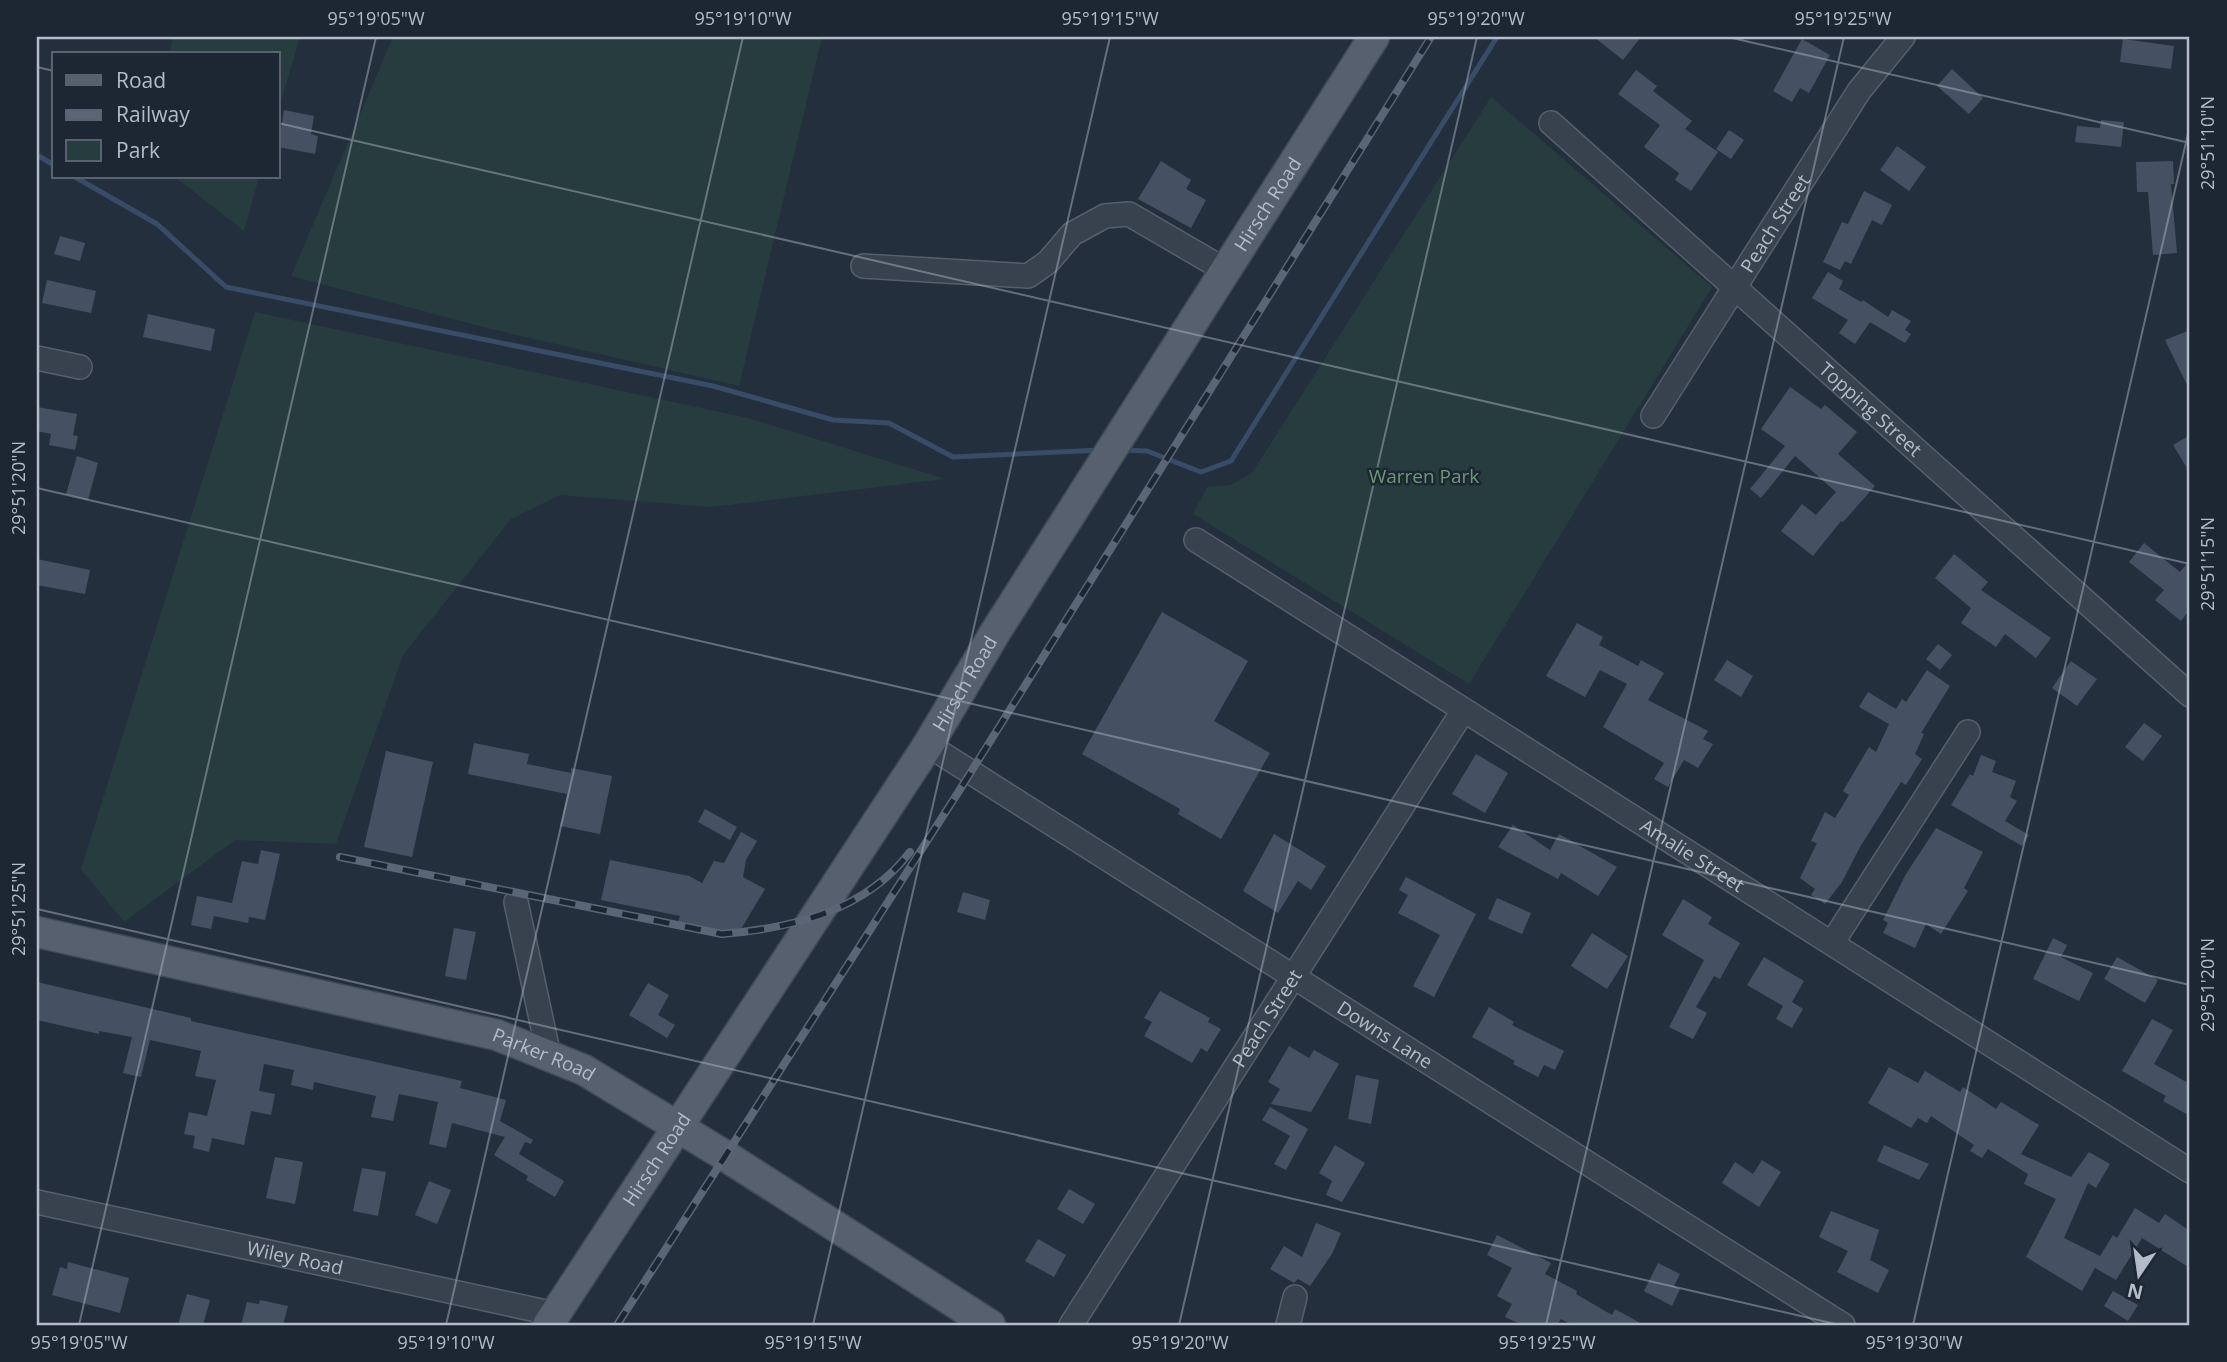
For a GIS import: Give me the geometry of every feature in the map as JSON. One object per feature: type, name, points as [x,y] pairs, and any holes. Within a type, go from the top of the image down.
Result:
[{"type":"main road","name":"Hirsch Road","points":[[552,1320],[928,745],[1102,464],[1374,37]]},
{"type":"main road","name":"Parker Road","points":[[37,932],[497,1035],[584,1070],[990,1325]]},
{"type":"street","name":"Peach Street","points":[[1653,415],[1732,286],[1858,92],[1903,37]]},
{"type":"street","name":"Topping Street","points":[[1551,124],[2190,695]]},
{"type":"street","points":[[863,266],[1028,276],[1048,262],[1072,234],[1105,216],[1129,214],[1225,270]]},
{"type":"street","points":[[37,358],[79,367]]},
{"type":"street","name":"Amalie Street","points":[[1196,540],[2190,1171]]},
{"type":"street","name":"Peach Street","points":[[1071,1325],[1463,711]]},
{"type":"street","points":[[1832,943],[1968,732]]},
{"type":"street","name":"Downs Lane","points":[[928,745],[1843,1325]]},
{"type":"street","points":[[516,902],[549,1056]]},
{"type":"street","name":"Wiley Road","points":[[37,1202],[552,1320]]},
{"type":"street","points":[[1288,1325],[1295,1297]]},
{"type":"green space","points":[[173,37],[300,37],[280,104],[280,52],[169,52]]},
{"type":"green space","points":[[393,37],[822,37],[739,386],[491,329],[291,276]]},
{"type":"green space","name":"Warren Park","points":[[1491,97],[1712,287],[1469,684],[1193,514],[1207,487],[1230,485],[1252,473]]},
{"type":"green space","points":[[176,178],[259,178],[244,231]]},
{"type":"green space","points":[[255,312],[748,418],[945,479],[711,507],[560,495],[511,519],[403,655],[336,844],[235,840],[124,922],[81,869]]},
{"type":"building","points":[[1594,37],[1641,37],[1623,60]]},
{"type":"building","points":[[1802,39],[1830,55],[1809,93],[1800,88],[1792,102],[1773,91]]},
{"type":"building","points":[[2123,39],[2174,46],[2171,69],[2120,62]]},
{"type":"building","points":[[1952,69],[1983,98],[1969,114],[1937,86]]},
{"type":"building","points":[[1636,70],[1657,86],[1653,91],[1692,121],[1685,129],[1718,152],[1691,191],[1675,180],[1679,173],[1644,147],[1660,125],[1618,94]]},
{"type":"building","points":[[284,110],[314,116],[311,134],[318,136],[315,154],[280,147]]},
{"type":"building","points":[[2101,120],[2124,122],[2121,147],[2075,142],[2077,126],[2100,128]]},
{"type":"building","points":[[1729,130],[1744,140],[1731,159],[1716,149]]},
{"type":"building","points":[[1897,146],[1926,167],[1909,191],[1880,170]]},
{"type":"building","points":[[1161,161],[1191,180],[1186,189],[1206,200],[1191,228],[1138,199]]},
{"type":"building","points":[[2173,161],[2174,184],[2171,184],[2177,253],[2153,255],[2148,192],[2137,192],[2136,162]]},
{"type":"building","points":[[1864,191],[1892,205],[1882,225],[1872,220],[1851,264],[1845,261],[1840,270],[1823,262],[1842,222],[1848,224]]},
{"type":"building","points":[[60,236],[85,243],[80,261],[54,254]]},
{"type":"building","points":[[1828,272],[1843,281],[1839,289],[1861,302],[1863,300],[1888,317],[1892,310],[1911,321],[1905,330],[1911,334],[1905,343],[1870,322],[1855,344],[1839,333],[1848,320],[1812,298]]},
{"type":"building","points":[[47,280],[96,291],[91,313],[42,303]]},
{"type":"building","points":[[148,314],[215,329],[211,351],[143,337]]},
{"type":"building","points":[[2190,330],[2190,391],[2165,340]]},
{"type":"building","points":[[1790,387],[1821,409],[1825,405],[1857,432],[1838,454],[1875,486],[1843,522],[1841,521],[1813,556],[1781,531],[1802,504],[1816,515],[1836,492],[1795,456],[1761,498],[1750,489],[1785,446],[1761,429]]},
{"type":"building","points":[[37,407],[77,414],[73,435],[78,436],[75,450],[49,445],[51,434],[37,431]]},
{"type":"building","points":[[2190,435],[2190,473],[2173,445]]},
{"type":"building","points":[[77,456],[98,463],[88,500],[66,494]]},
{"type":"building","points":[[2144,543],[2180,572],[2190,560],[2190,609],[2181,621],[2155,600],[2164,590],[2129,562]]},
{"type":"building","points":[[1954,554],[1988,582],[1981,590],[2051,638],[2036,658],[2005,634],[1996,647],[1961,623],[1971,608],[1935,578]]},
{"type":"building","points":[[37,559],[90,570],[85,594],[37,585]]},
{"type":"building","points":[[1162,612],[1248,661],[1214,721],[1270,753],[1221,839],[1178,814],[1180,809],[1082,754]]},
{"type":"building","points":[[1577,623],[1603,637],[1599,645],[1638,666],[1641,660],[1664,673],[1648,700],[1708,731],[1703,739],[1713,744],[1698,768],[1684,760],[1668,787],[1654,779],[1664,763],[1603,727],[1627,684],[1600,670],[1585,697],[1546,676]]},
{"type":"building","points":[[1938,644],[1952,655],[1940,670],[1926,659]]},
{"type":"building","points":[[1727,660],[1753,676],[1741,697],[1714,680]]},
{"type":"building","points":[[2071,661],[2097,679],[2077,706],[2052,688]]},
{"type":"building","points":[[1927,670],[1950,686],[1921,733],[1924,734],[1915,754],[1922,759],[1906,785],[1901,782],[1860,847],[1842,882],[1825,904],[1811,895],[1815,889],[1800,878],[1817,843],[1811,841],[1825,812],[1835,818],[1849,795],[1843,791],[1869,747],[1876,752],[1889,724],[1859,707],[1868,692],[1896,709],[1902,699],[1906,702]]},
{"type":"building","points":[[2144,723],[2162,736],[2143,761],[2125,747]]},
{"type":"building","points":[[474,743],[529,754],[527,764],[571,773],[571,768],[612,776],[600,834],[560,826],[567,794],[468,774]]},
{"type":"building","points":[[386,751],[433,762],[412,857],[364,847]]},
{"type":"building","points":[[1476,754],[1508,773],[1485,813],[1452,794]]},
{"type":"building","points":[[1981,755],[1996,761],[1992,772],[2016,781],[2010,797],[2017,801],[2005,821],[2029,835],[2022,846],[1951,805],[1970,774],[1973,776]]},
{"type":"building","points":[[705,809],[737,827],[730,840],[698,822]]},
{"type":"building","points":[[1513,825],[1550,850],[1559,834],[1617,867],[1598,896],[1561,873],[1558,879],[1498,847]]},
{"type":"building","points":[[1936,828],[1983,852],[1964,888],[1968,891],[1941,934],[1926,924],[1915,948],[1883,933],[1888,923],[1883,920],[1906,874]]},
{"type":"building","points":[[741,832],[757,841],[746,860],[743,877],[765,889],[741,929],[722,931],[678,922],[680,916],[601,900],[610,860],[689,876],[702,883],[714,861],[724,863]]},
{"type":"building","points":[[1274,834],[1326,866],[1311,890],[1298,881],[1278,913],[1243,891]]},
{"type":"building","points":[[261,850],[280,854],[265,920],[249,917],[248,923],[214,916],[211,929],[191,925],[197,896],[232,903],[242,861],[258,864]]},
{"type":"building","points":[[1406,877],[1476,914],[1434,997],[1413,986],[1440,935],[1398,913],[1408,895],[1399,890]]},
{"type":"building","points":[[963,892],[990,900],[985,920],[957,912]]},
{"type":"building","points":[[1497,898],[1531,913],[1522,934],[1488,919]]},
{"type":"building","points":[[1683,899],[1712,917],[1708,924],[1740,943],[1720,979],[1714,976],[1696,1007],[1707,1013],[1693,1039],[1669,1027],[1704,960],[1662,935]]},
{"type":"building","points":[[454,928],[476,932],[466,980],[445,976]]},
{"type":"building","points":[[1592,933],[1628,956],[1607,989],[1571,966]]},
{"type":"building","points":[[2053,938],[2067,945],[2061,957],[2093,973],[2079,1001],[2033,979]]},
{"type":"building","points":[[1764,957],[1804,981],[1792,1002],[1803,1009],[1792,1028],[1776,1019],[1783,1006],[1747,985]]},
{"type":"building","points":[[2117,957],[2158,980],[2145,1003],[2104,979]]},
{"type":"building","points":[[37,982],[191,1018],[191,1021],[462,1081],[460,1088],[506,1100],[500,1121],[533,1140],[531,1144],[525,1142],[519,1154],[564,1181],[555,1197],[526,1180],[528,1176],[494,1155],[505,1137],[452,1123],[446,1148],[429,1144],[438,1102],[399,1094],[393,1121],[371,1117],[376,1096],[314,1082],[313,1090],[291,1085],[294,1070],[264,1064],[259,1091],[275,1094],[271,1115],[251,1111],[244,1145],[212,1138],[209,1152],[193,1148],[195,1136],[184,1134],[189,1112],[207,1116],[216,1080],[195,1076],[201,1051],[150,1040],[141,1077],[123,1073],[132,1037],[99,1031],[99,1034],[37,1020]]},
{"type":"building","points":[[648,983],[669,995],[658,1015],[675,1025],[667,1038],[629,1015]]},
{"type":"building","points":[[1160,991],[1210,1018],[1208,1022],[1221,1029],[1207,1052],[1201,1048],[1192,1063],[1144,1036],[1152,1022],[1144,1018]]},
{"type":"building","points":[[1489,1007],[1514,1022],[1512,1025],[1564,1051],[1555,1070],[1544,1065],[1538,1077],[1472,1037]]},
{"type":"building","points":[[2152,1019],[2173,1030],[2154,1064],[2190,1084],[2190,1116],[2163,1101],[2166,1096],[2122,1071]]},
{"type":"building","points":[[1289,1046],[1309,1058],[1314,1050],[1339,1064],[1311,1112],[1271,1104],[1280,1089],[1268,1082]]},
{"type":"building","points":[[1889,1067],[1918,1083],[1925,1071],[1960,1092],[1963,1087],[1996,1109],[2001,1102],[2039,1125],[2021,1154],[2071,1177],[2089,1152],[2110,1164],[2096,1188],[2088,1183],[2064,1238],[2100,1256],[2113,1235],[2117,1238],[2135,1208],[2159,1223],[2165,1214],[2190,1231],[2190,1268],[2142,1238],[2116,1280],[2095,1268],[2082,1291],[2026,1257],[2056,1199],[2024,1184],[2028,1174],[1988,1149],[1982,1158],[1970,1151],[1974,1145],[1931,1116],[1927,1123],[1918,1118],[1911,1128],[1868,1103]]},
{"type":"building","points":[[1356,1075],[1379,1080],[1371,1124],[1348,1119]]},
{"type":"building","points":[[1270,1107],[1308,1129],[1286,1170],[1274,1164],[1290,1136],[1262,1120]]},
{"type":"building","points":[[1335,1145],[1365,1163],[1342,1202],[1326,1195],[1332,1181],[1319,1173]]},
{"type":"building","points":[[1884,1145],[1929,1164],[1919,1180],[1877,1161]]},
{"type":"building","points":[[275,1157],[303,1162],[295,1204],[266,1198]]},
{"type":"building","points":[[1762,1160],[1781,1172],[1759,1207],[1722,1183],[1735,1162],[1753,1174]]},
{"type":"building","points":[[362,1168],[386,1172],[378,1216],[353,1211]]},
{"type":"building","points":[[429,1181],[451,1190],[437,1224],[415,1215]]},
{"type":"building","points":[[1069,1189],[1095,1204],[1083,1224],[1057,1209]]},
{"type":"building","points":[[1831,1211],[1879,1230],[1870,1260],[1889,1270],[1878,1293],[1837,1272],[1848,1251],[1819,1237]]},
{"type":"building","points":[[1316,1223],[1341,1233],[1332,1254],[1310,1286],[1298,1279],[1294,1283],[1270,1269],[1284,1246],[1302,1257]]},
{"type":"building","points":[[1497,1235],[1551,1263],[1545,1274],[1577,1291],[1576,1294],[1612,1315],[1615,1309],[1644,1325],[1572,1325],[1561,1319],[1557,1325],[1522,1325],[1505,1317],[1512,1304],[1497,1296],[1512,1268],[1487,1255]]},
{"type":"building","points":[[1038,1239],[1066,1255],[1054,1277],[1025,1261]]},
{"type":"building","points":[[68,1262],[129,1278],[120,1313],[52,1295],[60,1267],[67,1269]]},
{"type":"building","points":[[1658,1263],[1680,1274],[1674,1286],[1680,1289],[1672,1306],[1644,1291]]},
{"type":"building","points":[[2113,1291],[2138,1305],[2128,1321],[2104,1306]]},
{"type":"building","points":[[187,1294],[210,1300],[203,1325],[178,1325]]},
{"type":"building","points":[[260,1300],[288,1306],[283,1325],[241,1325],[247,1302],[259,1304]]},
{"type":"waterway","points":[[1124,450],[1147,451],[1201,472],[1231,461],[1497,37]]},
{"type":"waterway","points":[[37,155],[52,164]]},
{"type":"waterway","points":[[77,178],[157,224],[226,287],[713,386],[833,420],[889,423],[953,457],[1101,450]]},
{"type":"railway","points":[[617,1325],[959,791],[1431,37]]},
{"type":"railway","points":[[340,857],[722,934],[775,927],[826,913],[872,889],[910,852]]}]
